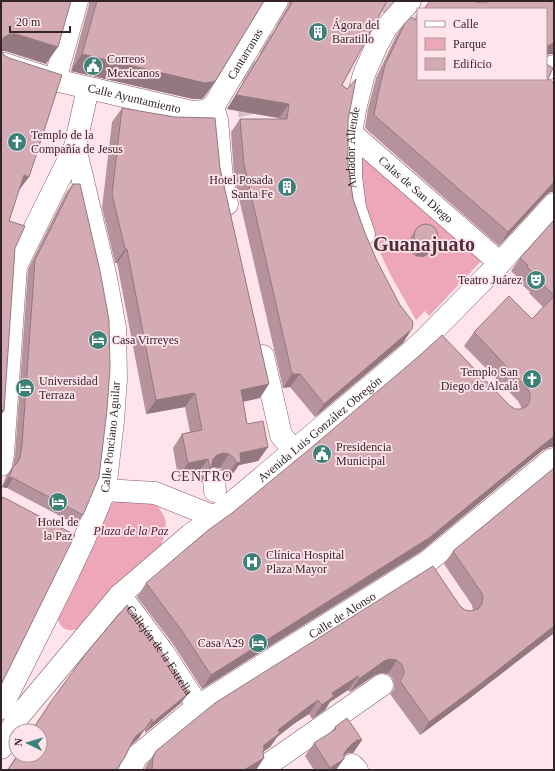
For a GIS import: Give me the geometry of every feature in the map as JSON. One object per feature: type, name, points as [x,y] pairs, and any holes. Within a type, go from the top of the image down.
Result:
[{"type":"street","points":[[55,80],[77,1]]},
{"type":"street","name":"Cantarranas","points":[[213,107],[277,1]]},
{"type":"street","name":"Andador Allende","points":[[370,249],[355,208],[351,177],[351,133],[364,74],[386,28],[410,1]]},
{"type":"street","points":[[469,1],[471,4],[485,1]]},
{"type":"street","name":"Calle Ayuntamiento","points":[[1,63],[55,80],[192,112],[204,111],[213,107]]},
{"type":"street","points":[[1,465],[16,266],[75,147],[88,88]]},
{"type":"street","points":[[213,107],[217,120],[222,179],[232,226]]},
{"type":"street","name":"Calas de San Diego","points":[[351,133],[500,262]]},
{"type":"street","name":"Calle Ponciano Aguilar","points":[[1,708],[64,582],[75,538],[105,490],[116,379],[115,328],[106,278],[75,147]]},
{"type":"street","name":"Avenida Luis González Obregón","points":[[215,517],[396,365],[428,335],[500,262],[554,204]]},
{"type":"street","points":[[258,334],[281,435],[294,451]]},
{"type":"street","name":"Calle de Alonso","points":[[130,770],[137,756],[198,706],[427,562],[554,458]]},
{"type":"street","points":[[105,490],[155,493],[215,517]]},
{"type":"street","points":[[1,748],[18,717],[120,595],[190,535],[215,517]]},
{"type":"street","points":[[427,562],[440,580]]},
{"type":"street","name":"Callejón de la Estrella","points":[[120,595],[163,652],[198,706]]},
{"type":"street","points":[[266,766],[382,685]]},
{"type":"street","points":[[347,770],[352,765],[357,770]]},
{"type":"green space","points":[[367,155],[483,259],[429,316],[425,311],[416,320],[390,274],[363,216],[358,159]]},
{"type":"green space","name":"Plaza de la Paz","points":[[119,498],[151,500],[161,511],[166,522],[163,540],[160,547],[80,627],[72,630],[65,629],[60,624],[57,616],[110,505]]},
{"type":"building","points":[[1,1],[71,1],[58,47],[16,34],[10,34],[4,37],[1,42]]},
{"type":"building","points":[[97,1],[264,1],[216,80],[205,83],[82,54]]},
{"type":"building","points":[[293,1],[387,1],[342,85],[347,89],[356,79],[348,120],[348,164],[353,199],[365,233],[377,261],[400,305],[413,322],[412,329],[324,404],[300,374],[292,374],[244,164],[240,119],[287,119],[289,104],[236,95]]},
{"type":"building","points":[[430,1],[475,1],[483,3],[491,1],[554,1],[554,43],[547,46],[547,8],[425,8]]},
{"type":"building","points":[[411,17],[415,20],[417,17],[417,80],[547,80],[547,64],[553,68],[548,79],[554,83],[554,182],[508,232],[374,115],[385,65],[405,23]]},
{"type":"building","points":[[1,50],[4,55],[9,58],[62,75],[29,177],[24,175],[9,221],[25,226],[15,248],[4,411],[1,409]]},
{"type":"building","points":[[122,108],[175,117],[215,118],[220,168],[269,384],[241,390],[247,424],[263,421],[268,447],[240,453],[241,462],[236,463],[234,458],[229,454],[223,453],[217,455],[213,459],[211,468],[208,459],[188,463],[182,434],[202,430],[195,393],[156,400],[127,249],[125,249],[112,194]]},
{"type":"building","points":[[73,184],[80,184],[100,271],[109,320],[110,369],[99,477],[83,515],[9,477],[13,467],[20,458],[22,445],[35,260]]},
{"type":"building","points":[[554,220],[554,295],[538,280],[539,278],[520,258]]},
{"type":"building","points":[[426,224],[435,227],[438,236],[435,245],[426,248],[417,245],[414,236],[417,227]]},
{"type":"building","points":[[509,296],[532,319],[554,296],[554,436],[429,538],[211,675],[182,631],[146,583],[207,531],[232,513],[312,447],[442,335],[509,405],[515,409],[521,409],[527,406],[530,400],[530,393],[527,388],[474,332]]},
{"type":"building","points":[[554,468],[554,626],[479,685],[429,722],[400,681],[404,671],[402,665],[397,660],[390,659],[384,661],[359,679],[358,676],[332,693],[334,696],[322,705],[318,700],[304,710],[278,730],[280,733],[263,746],[264,758],[244,770],[152,770],[153,758],[156,751],[215,703],[433,566],[460,606],[465,610],[471,611],[478,609],[482,604],[483,597],[481,592],[453,551]]},
{"type":"building","points":[[3,497],[75,535],[1,685],[1,502]]},
{"type":"building","points":[[127,605],[160,649],[189,693],[152,723],[152,719],[145,729],[133,740],[125,757],[116,770],[8,770],[13,763],[48,763],[48,723],[37,723],[87,652]]},
{"type":"building","points":[[347,718],[362,740],[357,740],[352,744],[344,754],[344,759],[330,768],[314,743],[336,729],[335,727]]},
{"type":"tunnel","points":[[263,145],[251,120],[248,105],[248,75],[257,47],[264,34],[287,10],[304,1]]},
{"type":"tunnel","points":[[385,1],[417,21]]},
{"type":"place","name":"Ágora del Baratillo","points":[[318,32]]},
{"type":"place","name":"Correos Mexicanos","points":[[93,66]]},
{"type":"place","name":"Templo de la Compañía de Jesus","points":[[17,142]]},
{"type":"place","name":"Hotel Posada Santa Fe","points":[[287,187]]},
{"type":"place","name":"Teatro Juárez","points":[[536,280]]},
{"type":"place","name":"Casa Virreyes","points":[[98,340]]},
{"type":"place","name":"Templo San Diego de Alcalá","points":[[532,379]]},
{"type":"place","name":"Universidad Terraza","points":[[25,388]]},
{"type":"place","name":"Presidencia Municipal","points":[[322,454]]},
{"type":"place","name":"Hotel de la Paz","points":[[58,502]]},
{"type":"place","name":"Clínica Hospital Plaza Mayor","points":[[252,562]]},
{"type":"place","name":"Casa A29","points":[[258,643]]},
{"type":"district","name":"Guanajuato","points":[[424,244]]},
{"type":"district","name":"CENTRO","points":[[202,476]]}]
